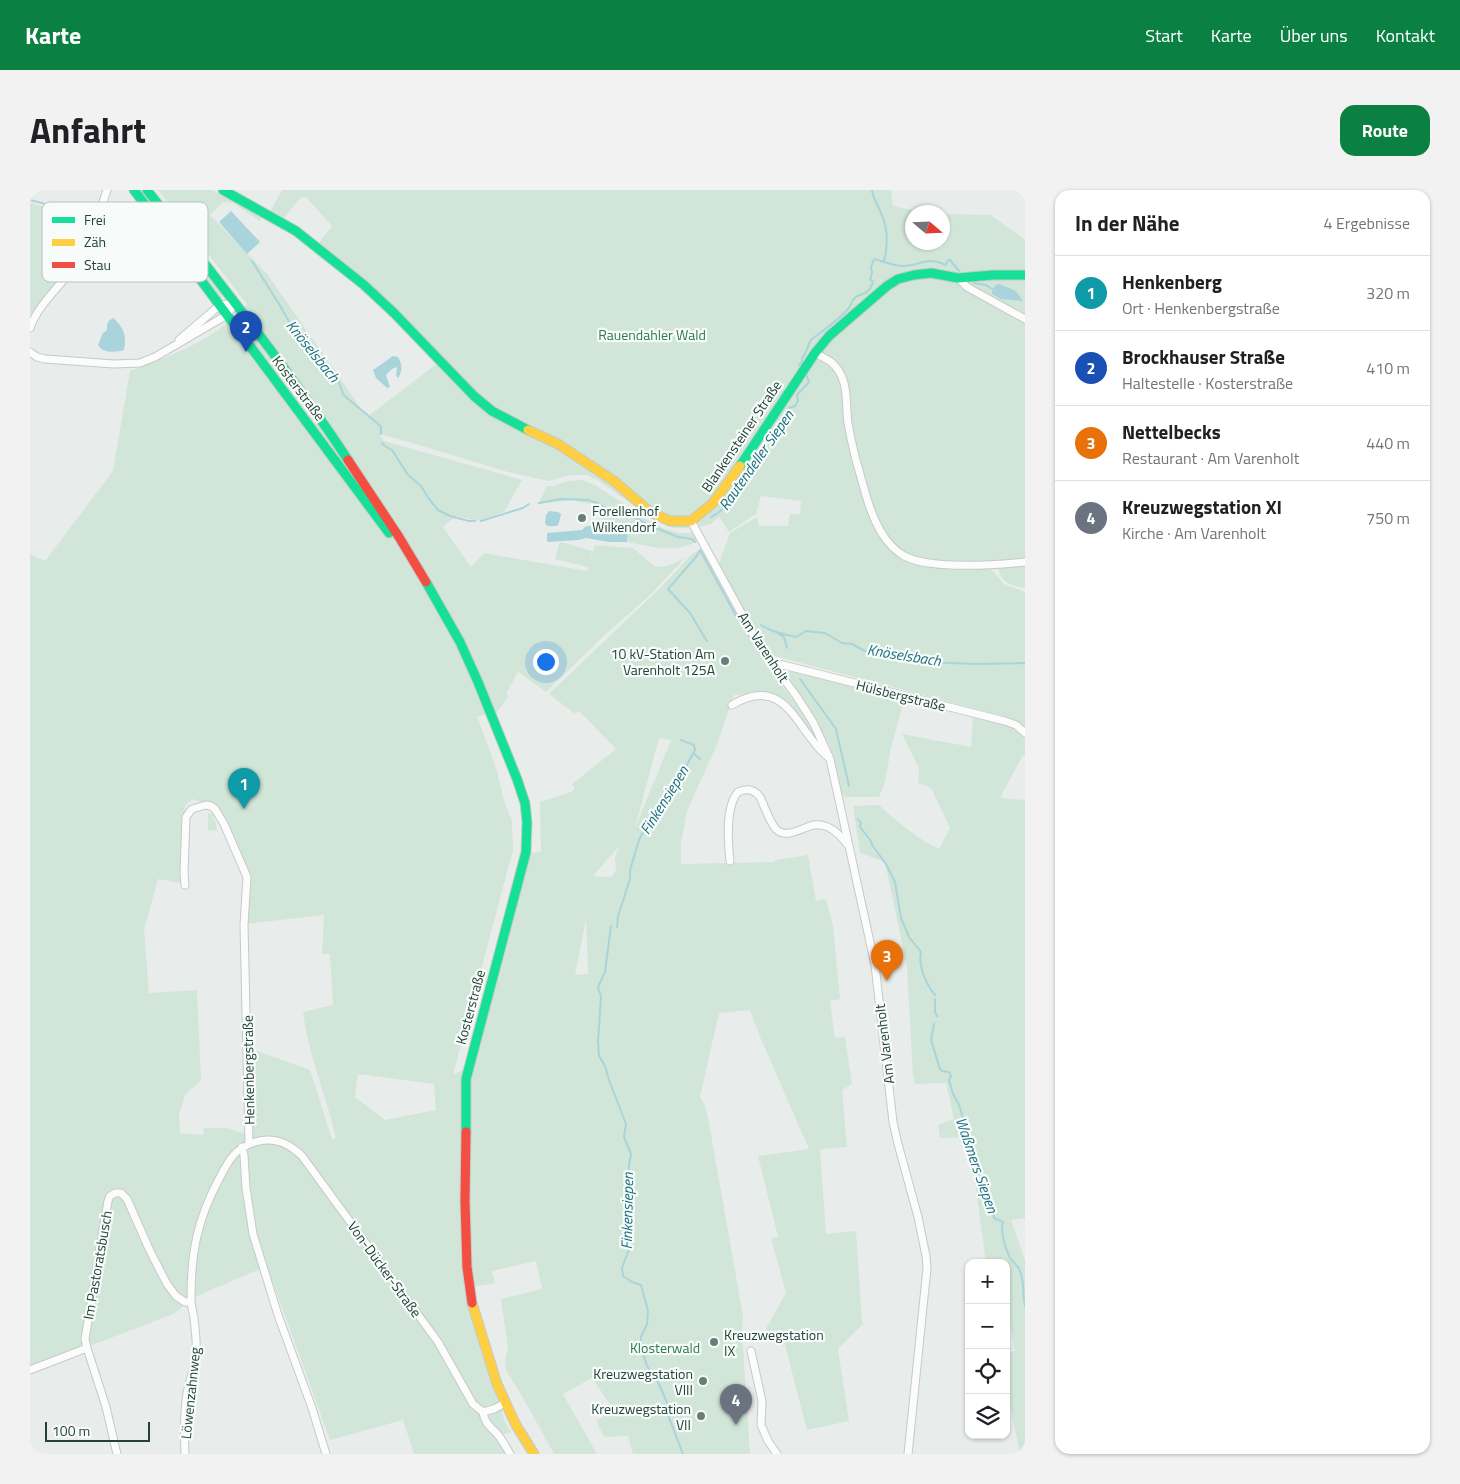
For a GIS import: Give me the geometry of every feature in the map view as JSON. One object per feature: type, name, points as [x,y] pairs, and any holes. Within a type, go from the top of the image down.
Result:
[{"type":"main road","name":"Kosterstraße","points":[[134,190],[143,202]]},
{"type":"main road","name":"Kosterstraße","points":[[147,190],[156,202]]},
{"type":"main road","points":[[223,190],[296,231],[364,285],[394,313],[474,396],[492,411],[558,444],[614,481],[650,512],[670,521],[691,521]]},
{"type":"main road","name":"Kosterstraße","points":[[208,269],[278,359],[330,432],[399,537],[442,609],[460,642],[478,682],[517,778],[525,803],[527,822],[526,852],[468,1068],[465,1091],[465,1201],[467,1267],[475,1314],[493,1372],[505,1402],[516,1425],[534,1454]]},
{"type":"main road","name":"Blankensteiner Straße","points":[[691,521],[713,503],[732,478],[814,353],[854,313],[887,286],[898,279],[914,274],[931,273],[958,278],[1025,274]]},
{"type":"main road","name":"Kosterstraße","points":[[202,282],[424,580]]},
{"type":"street","points":[[102,202],[106,190]]},
{"type":"street","points":[[958,278],[967,287],[1025,319]]},
{"type":"street","points":[[30,328],[35,316],[62,282]]},
{"type":"street","points":[[165,352],[220,305],[235,303]]},
{"type":"street","points":[[30,352],[37,357],[45,359],[114,364],[140,363],[165,352],[227,315],[235,303]]},
{"type":"street","points":[[814,353],[831,362],[841,375],[845,385],[848,423],[862,480],[877,524],[888,542],[905,556],[919,561],[972,565],[1025,562]]},
{"type":"street","name":"Am Varenholt","points":[[691,521],[757,642],[813,722],[830,759],[847,844],[875,965],[888,1084],[895,1129],[926,1256],[926,1288],[908,1454]]},
{"type":"street","name":"Hülsbergstraße","points":[[773,664],[823,674],[1005,721],[1016,725],[1025,733]]},
{"type":"street","points":[[732,705],[744,699],[756,697],[772,698],[786,706],[820,751],[830,759]]},
{"type":"street","points":[[730,861],[728,835],[732,800],[738,792],[747,789],[757,793],[777,830],[782,833],[790,833],[815,825],[823,826],[834,830],[847,844]]},
{"type":"street","name":"Henkenbergstraße","points":[[185,885],[186,817],[192,809],[206,805],[211,806],[220,817],[247,877],[244,927],[249,1144],[242,1147]]},
{"type":"street","name":"Von-Dücker-Straße","points":[[249,1144],[258,1141],[278,1140],[292,1146],[302,1156],[438,1342],[473,1404],[483,1412]]},
{"type":"street","points":[[191,1302],[192,1262],[200,1220],[233,1154],[242,1147],[253,1234],[278,1315],[314,1414],[326,1454]]},
{"type":"street","name":"Im Pastoratsbusch","points":[[117,1454],[106,1407],[85,1339],[108,1200],[115,1192],[121,1193],[127,1199],[150,1251],[176,1296],[184,1302],[191,1302]]},
{"type":"street","name":"Löwenzahnweg","points":[[185,1454],[185,1409],[196,1348],[191,1302]]},
{"type":"street","points":[[30,1370],[87,1348]]},
{"type":"street","points":[[751,1351],[762,1401],[761,1425],[768,1441],[777,1454]]},
{"type":"street","points":[[505,1402],[494,1409],[483,1412],[483,1415],[510,1454]]},
{"type":"green space","name":"Klosterwald","points":[[158,190],[212,190],[262,215],[260,221],[233,203],[223,202],[210,215],[268,275],[367,417],[438,363],[473,399],[589,466],[633,501],[687,525],[688,528],[674,528],[653,519],[599,481],[587,475],[570,475],[549,481],[508,472],[379,434],[384,441],[522,480],[504,512],[479,521],[456,516],[443,527],[471,567],[484,553],[587,571],[588,567],[555,559],[561,542],[592,551],[589,563],[595,545],[633,548],[654,566],[658,567],[680,561],[687,556],[649,596],[607,633],[546,692],[518,672],[506,694],[509,696],[496,713],[477,716],[497,771],[504,801],[512,821],[513,850],[453,1075],[474,1064],[530,853],[541,852],[540,802],[571,792],[575,788],[572,784],[616,749],[579,711],[575,714],[549,694],[661,587],[692,554],[702,549],[770,670],[802,712],[820,744],[818,744],[798,714],[785,700],[766,694],[734,695],[716,747],[687,811],[681,843],[681,864],[773,862],[808,855],[816,901],[826,899],[833,926],[840,999],[830,1001],[835,1038],[845,1037],[852,1084],[842,1090],[847,1147],[820,1149],[826,1234],[856,1231],[862,1321],[864,1323],[838,1349],[849,1421],[807,1430],[781,1330],[764,1332],[786,1293],[771,1238],[778,1237],[758,1156],[809,1149],[750,1010],[719,1013],[700,1097],[705,1105],[709,1123],[743,1316],[742,1332],[750,1454],[633,1454],[628,1436],[604,1437],[596,1421],[614,1410],[592,1378],[563,1394],[597,1454],[554,1454],[506,1370],[505,1360],[508,1348],[501,1299],[542,1289],[536,1261],[492,1271],[495,1283],[474,1287],[504,1420],[511,1432],[498,1436],[507,1454],[414,1454],[403,1420],[330,1440],[272,1280],[265,1267],[197,1296],[173,1314],[30,1369],[30,554],[45,561],[113,471],[130,371],[189,347],[211,335],[247,304],[208,254],[208,202],[167,202]],"holes":[[[659,738],[671,740],[635,828]],[[192,799],[217,807],[248,885],[245,924],[324,915],[322,954],[330,954],[333,1005],[303,1012],[313,1060],[336,1139],[332,1139],[310,1070],[249,1048],[252,1136],[227,1128],[204,1128],[203,1135],[180,1133],[179,1114],[185,1095],[201,1080],[197,990],[149,993],[144,930],[158,879],[181,883],[185,806]],[[620,845],[615,857],[616,869],[612,877],[593,876]],[[586,919],[588,974],[575,975]],[[358,1074],[434,1084],[436,1110],[385,1120],[355,1097]]]},
{"type":"green space","name":"Rauendahler Wald","points":[[282,190],[891,190],[893,206],[905,208],[905,250],[950,250],[950,214],[991,215],[1025,240],[1025,588],[1015,586],[1003,579],[999,566],[990,568],[1004,584],[1025,592],[1025,727],[1011,718],[774,656],[760,642],[718,566],[730,533],[757,517],[759,526],[788,526],[790,514],[800,514],[801,501],[761,496],[756,514],[729,532],[719,517],[711,524],[700,527],[695,517],[671,517],[653,510],[475,394],[318,244],[332,226],[306,197],[300,198],[283,219],[270,212]]},
{"type":"green space","points":[[30,203],[42,206],[42,282],[58,282],[30,315]]},
{"type":"green space","points":[[208,274],[217,286],[222,298],[219,297],[208,282]]},
{"type":"green space","points":[[583,480],[595,485],[651,522],[665,529],[680,533],[692,533],[698,540],[690,545],[672,548],[627,542],[627,525],[603,522],[592,499],[590,504],[571,500],[538,504],[547,486]]},
{"type":"green space","points":[[788,672],[803,672],[904,700],[891,748],[885,782],[879,797],[846,797],[841,793],[830,746],[799,694],[785,679]]},
{"type":"green space","points":[[973,717],[1007,725],[1025,739],[1025,755],[1023,755],[1000,798],[1025,800],[1025,1218],[1011,1220],[1025,1260],[1025,1454],[1020,1454],[1010,1405],[1010,1352],[1015,1351],[1010,1325],[1010,1259],[985,1259],[969,1137],[940,1138],[938,1125],[954,1119],[946,1083],[915,1084],[907,967],[885,862],[860,853],[853,806],[879,805],[923,840],[939,849],[950,828],[931,788],[918,783],[919,768],[902,734],[971,747]]},
{"type":"green space","points":[[208,813],[213,814],[217,831],[208,830]]},
{"type":"water","points":[[231,211],[260,242],[247,254],[219,222]]},
{"type":"water","points":[[999,284],[1016,291],[1023,301],[1001,299],[992,294],[993,288]]},
{"type":"water","points":[[113,318],[124,332],[125,341],[124,350],[114,352],[103,350],[98,345],[103,333],[107,330],[108,322]]},
{"type":"water","points":[[393,356],[398,357],[401,370],[398,378],[396,376],[397,367],[386,375],[390,387],[387,388],[376,378],[373,370]]},
{"type":"water","points":[[549,511],[561,514],[557,526],[545,524],[546,515]]},
{"type":"water","points":[[603,522],[627,524],[627,542],[609,542],[586,538],[547,542],[547,533],[582,530],[585,527]]},
{"type":"waterway","points":[[872,190],[886,231],[887,243],[884,261]]},
{"type":"waterway","name":"Knöselsbach","points":[[30,200],[42,203]]},
{"type":"waterway","name":"Rautendeller Siepen","points":[[799,365],[811,340],[844,313],[856,297],[869,290],[873,281],[870,280],[874,259],[902,266],[927,261],[946,265],[948,260],[950,260],[959,271]]},
{"type":"waterway","name":"Knöselsbach","points":[[252,261],[295,332],[325,369],[337,377],[343,394],[381,427],[381,434]]},
{"type":"waterway","name":"Rautendeller Siepen","points":[[974,283],[986,285],[992,289]]},
{"type":"waterway","name":"Rautendeller Siepen","points":[[711,517],[729,502],[767,440],[773,440],[782,427],[789,408],[795,406],[798,401],[797,395],[809,382],[806,374]]},
{"type":"waterway","name":"Knöselsbach","points":[[382,443],[392,450],[408,475],[421,486],[438,510],[450,516],[475,521]]},
{"type":"waterway","name":"Knöselsbach","points":[[539,503],[561,499],[588,500],[611,511],[624,512],[651,526],[678,537],[692,539],[695,542]]},
{"type":"waterway","name":"Knöselsbach","points":[[481,521],[523,508],[529,504]]},
{"type":"waterway","name":"Finkensiepen","points":[[700,550],[668,589],[690,613],[707,641]]},
{"type":"waterway","name":"Knöselsbach","points":[[700,550],[736,616]]},
{"type":"waterway","name":"Knöselsbach","points":[[761,625],[773,631],[796,637],[806,631],[825,633],[842,643],[852,644],[867,652],[927,662],[975,664],[1025,663]]},
{"type":"waterway","name":"Waßmers Siepen","points":[[779,634],[784,637],[787,648]]},
{"type":"waterway","name":"Waßmers Siepen","points":[[800,679],[836,729],[849,786]]},
{"type":"waterway","name":"Finkensiepen","points":[[617,927],[618,916],[630,879],[630,870],[639,840],[645,828],[668,799],[695,750],[694,745],[681,740]]},
{"type":"waterway","points":[[694,754],[700,759]]},
{"type":"waterway","name":"Waßmers Siepen","points":[[858,819],[861,823],[860,827],[886,864],[895,882],[901,918],[909,937],[921,952],[920,957],[924,975],[935,995]]},
{"type":"waterway","name":"Finkensiepen","points":[[611,926],[605,972],[598,987],[601,997],[598,1041],[599,1056],[605,1066],[626,1124],[624,1137],[631,1154],[629,1175],[625,1182],[629,1193],[629,1249],[622,1268],[623,1276],[641,1285],[648,1311],[647,1324],[641,1337],[644,1356],[647,1366],[659,1384],[668,1405],[668,1415],[683,1454]]},
{"type":"waterway","name":"Waßmers Siepen","points":[[935,999],[935,1012],[937,1016]]},
{"type":"waterway","name":"Waßmers Siepen","points":[[934,1024],[931,1040],[940,1069],[949,1072],[951,1076],[949,1080],[974,1154],[975,1165],[982,1180],[994,1218],[1003,1222],[1003,1234],[1010,1258],[1022,1275],[1025,1306]]},
{"type":"traffic: fast","points":[[134,190],[143,202]]},
{"type":"traffic: fast","points":[[147,190],[156,202]]},
{"type":"traffic: fast","points":[[223,190],[296,231],[364,285],[394,313],[474,396],[492,411],[528,430]]},
{"type":"traffic: fast","points":[[208,267],[275,356],[348,460]]},
{"type":"traffic: fast","points":[[740,466],[815,353],[829,336],[887,286],[898,279],[931,273],[958,278],[1025,275]]},
{"type":"traffic: fast","points":[[202,282],[389,533]]},
{"type":"traffic: fast","points":[[426,582],[460,642],[478,682],[517,779],[525,803],[527,822],[526,852],[466,1079],[466,1132]]},
{"type":"traffic: slow","points":[[528,430],[558,444],[614,481],[650,512],[670,521],[691,521],[713,503],[740,466]]},
{"type":"traffic: slow","points":[[472,1303],[497,1384],[516,1425],[534,1454]]},
{"type":"traffic: jam","points":[[348,460],[426,582]]},
{"type":"traffic: jam","points":[[466,1132],[465,1201],[467,1267],[472,1303]]},
{"type":"place","name":"Brockhauser Straße","points":[[246,352]]},
{"type":"place","name":"Forellenhof Wilkendorf","points":[[582,518]]},
{"type":"place","name":"10 kV-Station Am Varenholt 125A","points":[[725,661]]},
{"type":"place","name":"Henkenberg","points":[[244,809]]},
{"type":"place","name":"Nettelbecks","points":[[887,981]]},
{"type":"place","name":"Kreuzwegstation IX","points":[[714,1342]]},
{"type":"place","name":"Kreuzwegstation VIII","points":[[703,1381]]},
{"type":"place","name":"Kreuzwegstation VII","points":[[701,1416]]},
{"type":"place","name":"Kreuzwegstation XI","points":[[736,1425]]}]
